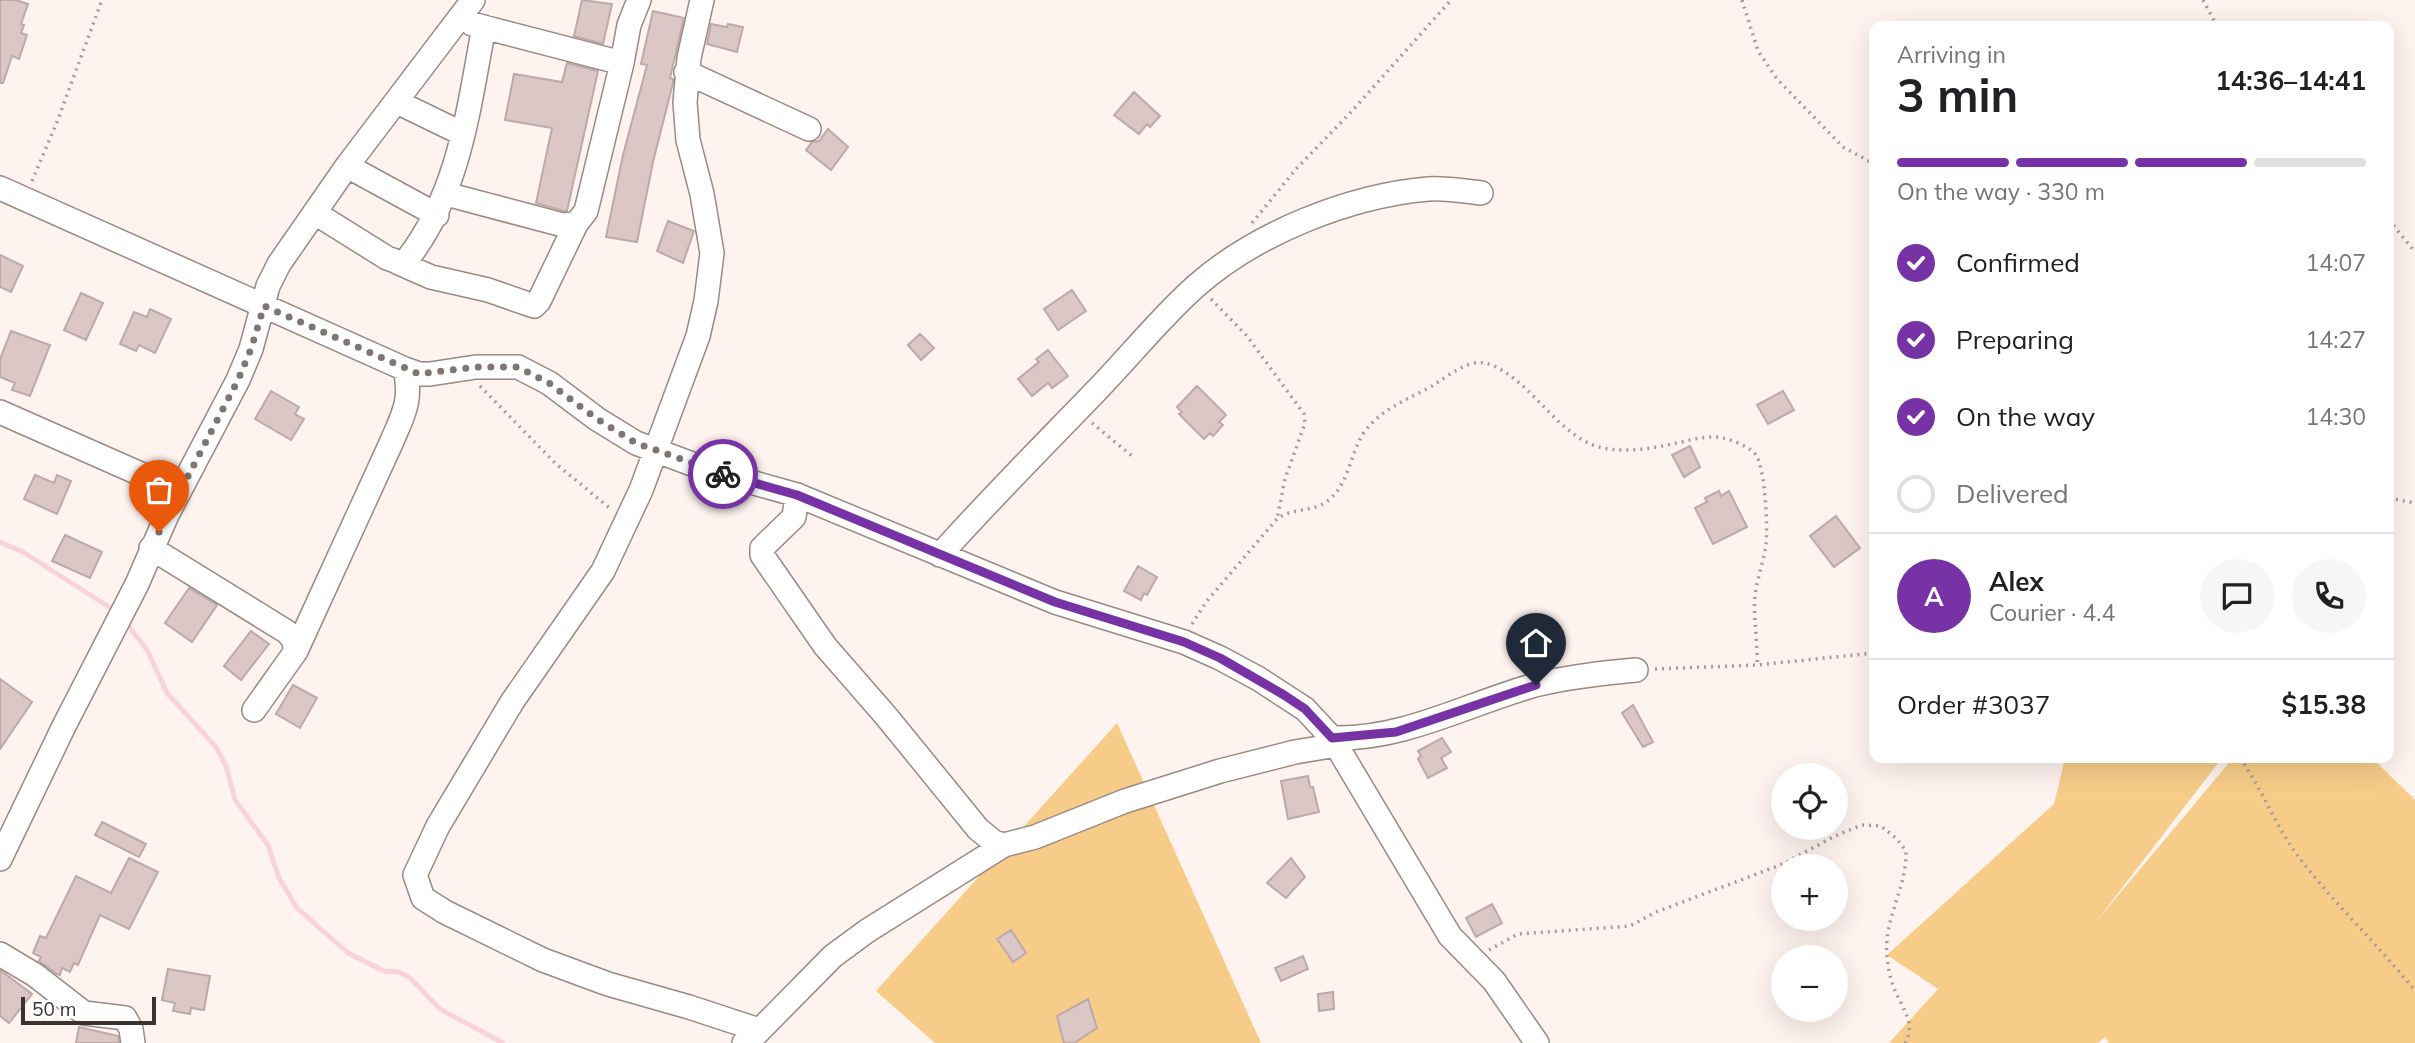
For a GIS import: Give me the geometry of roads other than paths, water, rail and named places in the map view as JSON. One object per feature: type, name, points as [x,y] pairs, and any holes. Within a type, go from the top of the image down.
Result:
[{"type":"street","points":[[0,859],[137,584],[179,491],[238,380],[251,349],[268,286],[279,264],[347,166],[473,0]]},
{"type":"street","points":[[702,0],[686,72],[685,102],[688,140],[709,228],[712,263],[698,336],[628,522],[603,571],[512,702],[438,826],[415,875],[424,898],[445,912],[543,960],[608,984],[689,1007],[752,1037],[833,956],[867,931],[1004,845],[1035,837],[1125,801],[1220,771],[1335,742],[1396,732],[1536,685],[1591,674],[1636,670]]},
{"type":"street","points":[[315,213],[387,258],[431,276],[488,290],[534,306],[576,224],[586,211],[629,25],[637,1]]},
{"type":"street","points":[[459,21],[622,63]]},
{"type":"street","points":[[399,263],[406,261],[441,204],[463,134],[484,27]]},
{"type":"street","points":[[686,72],[809,129]]},
{"type":"street","points":[[397,102],[463,134]]},
{"type":"street","points":[[347,166],[441,204],[563,225],[576,224]]},
{"type":"street","points":[[0,188],[405,369],[419,374],[430,374],[506,365],[518,367],[549,383],[597,419],[636,443],[708,470],[797,495],[1055,602],[1184,642],[1220,658],[1305,709],[1335,742],[1450,936],[1493,981],[1537,1043]]},
{"type":"street","points":[[940,555],[1197,285],[1223,263],[1283,229],[1329,212],[1393,194],[1431,189],[1481,192]]},
{"type":"street","points":[[254,710],[296,651],[405,411],[409,390],[405,369]]},
{"type":"street","points":[[0,412],[179,491]]},
{"type":"street","points":[[797,495],[794,517],[762,548],[762,555],[825,646],[886,716],[969,819],[995,842],[1004,845]]},
{"type":"street","points":[[151,548],[289,634],[296,651]]},
{"type":"street","points":[[0,954],[35,975],[85,1013],[125,1018],[131,1029],[133,1043]]},
{"type":"waterway","points":[[0,542],[23,552],[117,612]]},
{"type":"waterway","points":[[126,623],[147,650],[167,693],[216,747],[226,766],[235,800],[268,845],[279,878],[297,908],[348,953],[384,971],[399,972],[409,977],[440,1009],[503,1043]]}]
